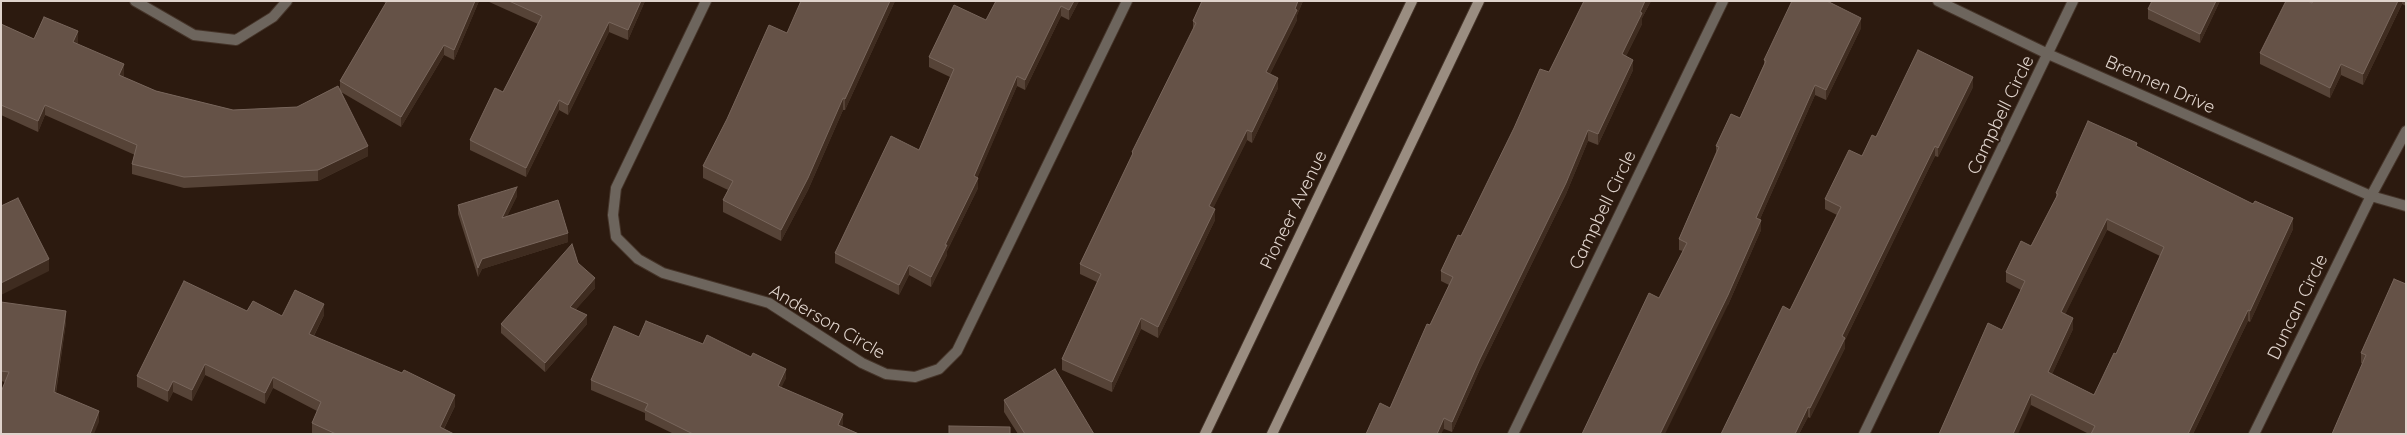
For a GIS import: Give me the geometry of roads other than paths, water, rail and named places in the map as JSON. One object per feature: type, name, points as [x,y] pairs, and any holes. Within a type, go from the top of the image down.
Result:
[{"type":"main road","name":"Pioneer Avenue","points":[[1205,434],[1412,1]]},
{"type":"main road","points":[[1272,434],[1480,1]]},
{"type":"street","points":[[135,1],[194,35],[236,40],[273,18],[287,1]]},
{"type":"street","name":"Anderson Circle","points":[[706,1],[616,188],[612,215],[616,237],[638,259],[663,273],[769,303],[862,363],[886,374],[915,377],[939,369],[957,351],[1127,1]]},
{"type":"street","name":"Campbell Circle","points":[[1513,434],[1723,1]]},
{"type":"street","name":"Brennen Drive","points":[[1938,1],[2048,54],[2371,196],[2406,206]]},
{"type":"street","name":"Campbell Circle","points":[[1864,434],[2073,1]]},
{"type":"street","name":"Duncan Circle","points":[[2254,434],[2371,196],[2406,131]]}]
